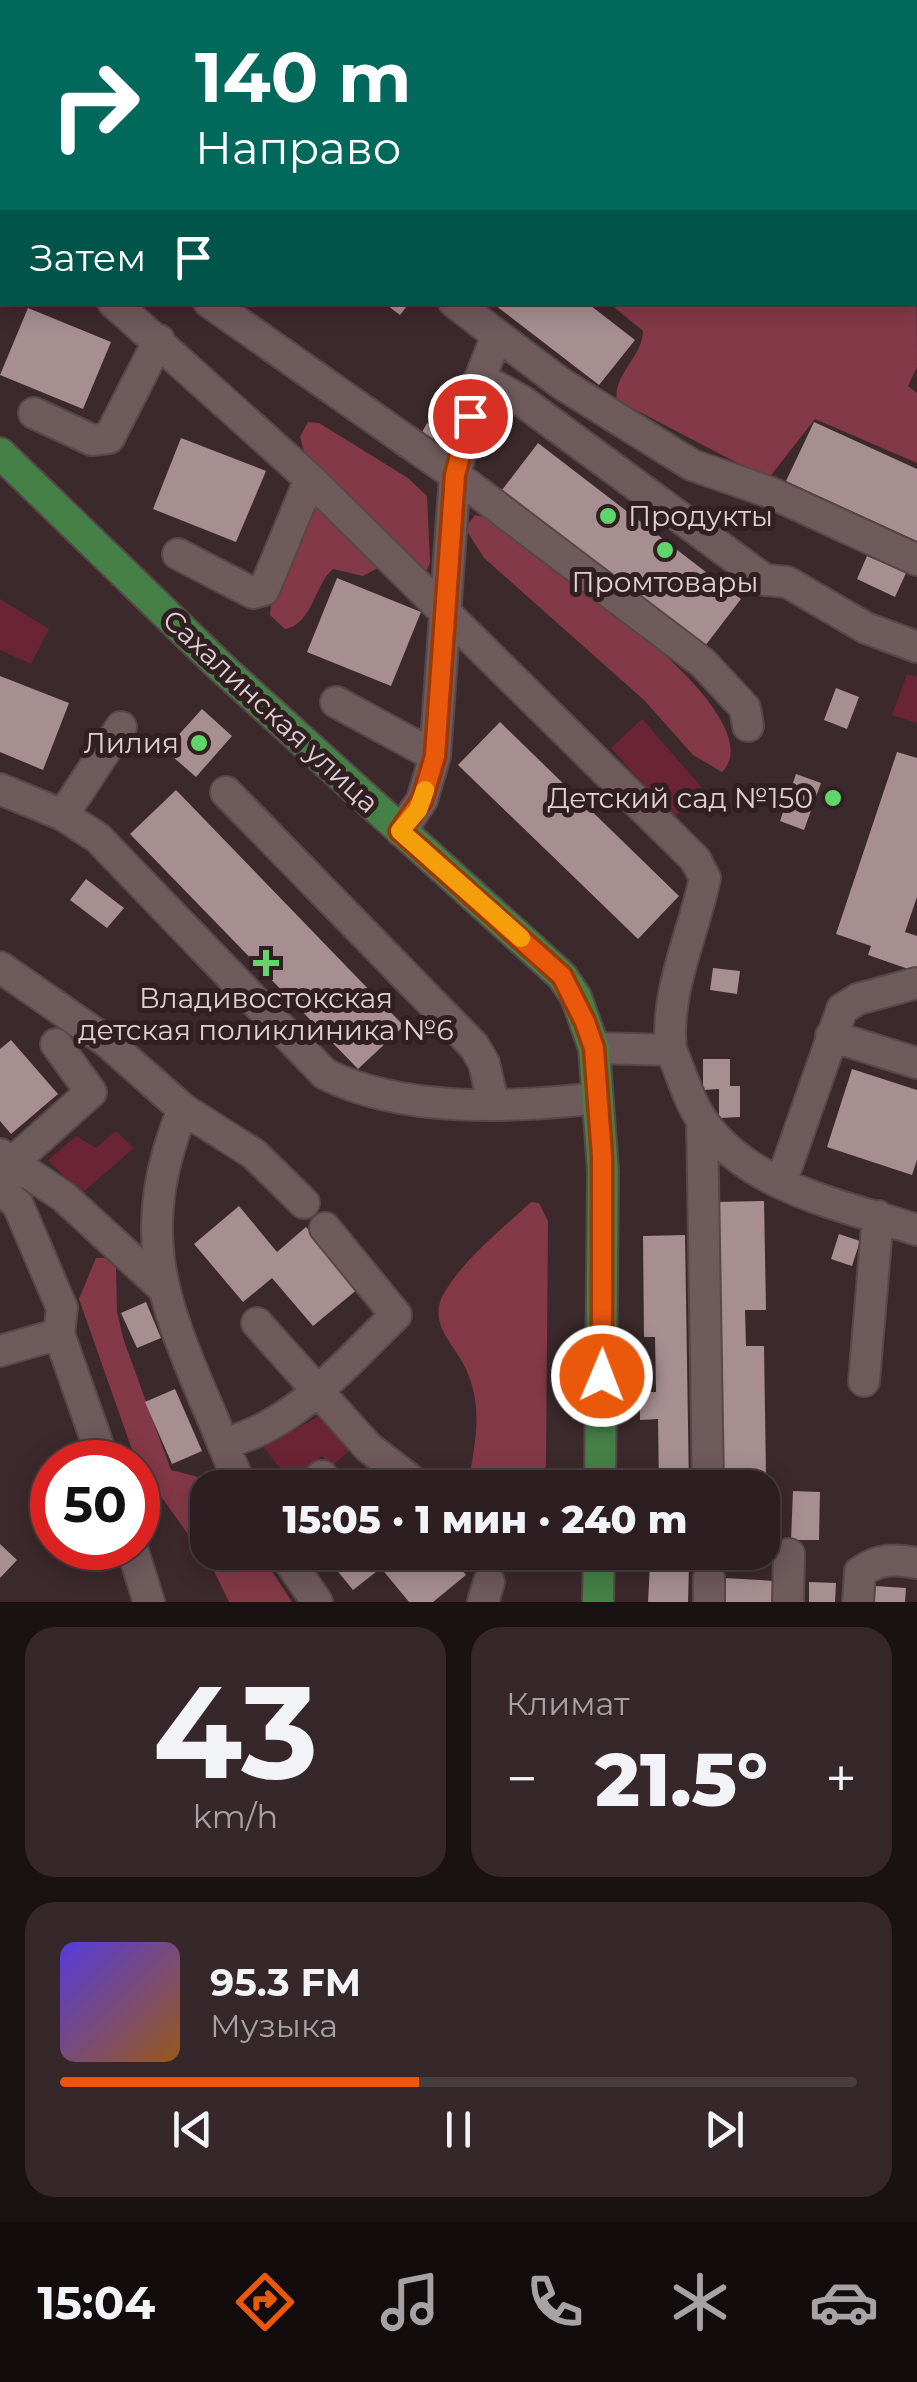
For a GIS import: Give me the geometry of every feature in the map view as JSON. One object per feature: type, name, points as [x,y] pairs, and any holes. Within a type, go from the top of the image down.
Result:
[{"type":"main road","name":"Сахалинская улица","points":[[0,453],[222,668],[562,976],[576,997],[594,1048],[597,1098],[603,1227],[600,1470]]},
{"type":"main road","points":[[598,1602],[599,1570]]},
{"type":"street","points":[[117,305],[310,479],[448,611],[701,869],[705,878],[700,902],[668,1023],[671,1050],[702,1120],[745,1164],[781,1183],[917,1230]]},
{"type":"street","points":[[213,305],[455,475],[703,664],[745,708],[748,726]]},
{"type":"street","points":[[458,305],[562,384],[692,465],[769,492],[917,560]]},
{"type":"street","points":[[400,831],[422,800],[435,756],[455,475],[477,386],[497,335]]},
{"type":"street","points":[[34,413],[92,440],[109,438],[159,340]]},
{"type":"street","points":[[477,386],[494,386],[522,401],[765,580],[787,582],[866,628],[917,647]]},
{"type":"street","points":[[178,554],[253,593],[264,590],[310,479]]},
{"type":"street","points":[[336,702],[435,756]]},
{"type":"street","points":[[63,815],[121,727]]},
{"type":"street","points":[[0,789],[63,815],[98,838],[325,1074],[372,1092],[494,1104],[597,1098]]},
{"type":"street","points":[[226,792],[474,1046],[484,1062],[494,1104]]},
{"type":"street","points":[[0,966],[106,1041],[184,1108],[254,1154],[304,1203]]},
{"type":"street","points":[[781,1183],[842,1009],[851,1001],[917,983]]},
{"type":"street","points":[[832,1036],[917,1063]]},
{"type":"street","points":[[56,1044],[91,1092],[7,1158],[2,1196],[18,1205],[62,1308],[59,1334],[96,1440]]},
{"type":"street","points":[[594,1048],[671,1050]]},
{"type":"street","points":[[184,1108],[158,1194],[154,1242],[164,1290],[236,1470]]},
{"type":"street","points":[[702,1120],[708,1470]]},
{"type":"street","points":[[7,1158],[64,1197],[164,1290]]},
{"type":"street","points":[[864,1381],[878,1216]]},
{"type":"street","points":[[224,1442],[272,1426],[317,1392],[396,1315],[325,1228]]},
{"type":"street","points":[[257,1323],[368,1447],[398,1470]]},
{"type":"street","points":[[0,1351],[59,1334]]},
{"type":"street","points":[[788,1602],[790,1554]]},
{"type":"street","points":[[858,1602],[860,1572],[886,1558],[917,1563]]},
{"type":"street","points":[[139,1570],[149,1602]]},
{"type":"street","points":[[295,1570],[317,1602]]},
{"type":"shaded area","points":[[611,305],[917,305],[917,367],[908,386],[917,393],[917,463],[815,419],[768,479],[617,400],[619,383],[638,349],[643,331]]},
{"type":"shaded area","points":[[308,422],[319,423],[408,478],[427,496],[427,571],[422,572],[306,458],[300,437]]},
{"type":"shaded area","points":[[318,501],[380,567],[363,576],[333,569],[302,620],[285,629],[270,615],[271,601]]},
{"type":"shaded area","points":[[475,515],[488,518],[596,597],[685,674],[716,712],[730,745],[722,772],[693,755],[644,700],[484,558],[465,528]]},
{"type":"shaded area","points":[[0,599],[49,629],[31,664],[0,650]]},
{"type":"shaded area","points":[[907,674],[917,677],[917,723],[892,715]]},
{"type":"shaded area","points":[[642,719],[704,790],[673,818],[611,748]]},
{"type":"shaded area","points":[[116,1131],[134,1148],[81,1194],[48,1160],[76,1136],[96,1148]]},
{"type":"shaded area","points":[[531,1202],[539,1203],[548,1221],[544,1470],[470,1470],[475,1398],[465,1367],[441,1326],[439,1307],[450,1284],[483,1246]]},
{"type":"shaded area","points":[[96,1258],[105,1258],[116,1268],[117,1312],[124,1341],[171,1470],[190,1475],[190,1537],[160,1495],[160,1440],[129,1440],[79,1299]]},
{"type":"shaded area","points":[[326,1412],[355,1446],[332,1466],[322,1456],[305,1470],[281,1470],[264,1447]]},
{"type":"shaded area","points":[[271,1570],[292,1602],[229,1602],[214,1571]]},
{"type":"building","points":[[387,305],[408,305],[400,315]]},
{"type":"building","points":[[495,305],[590,305],[635,340],[599,385]]},
{"type":"building","points":[[28,308],[111,342],[83,409],[0,375]]},
{"type":"building","points":[[814,422],[917,469],[917,541],[786,481]]},
{"type":"building","points":[[427,423],[439,429],[431,442],[420,436]]},
{"type":"building","points":[[181,438],[266,471],[236,542],[153,509]]},
{"type":"building","points":[[538,443],[741,599],[705,646],[502,490]]},
{"type":"building","points":[[867,556],[906,573],[895,597],[857,579]]},
{"type":"building","points":[[337,578],[421,612],[391,686],[307,652]]},
{"type":"building","points":[[0,676],[69,703],[43,770],[0,752]]},
{"type":"building","points":[[836,688],[859,697],[847,729],[824,720]]},
{"type":"building","name":"Лилия","points":[[202,709],[232,736],[196,777],[165,750]]},
{"type":"building","points":[[500,722],[679,896],[638,939],[458,765]]},
{"type":"building","points":[[897,752],[917,758],[917,897],[905,932],[917,936],[917,972],[868,955],[871,946],[836,934]]},
{"type":"building","points":[[796,774],[821,783],[804,830],[780,821]]},
{"type":"building","points":[[176,790],[404,1026],[358,1069],[130,834]]},
{"type":"building","points":[[86,879],[124,908],[107,928],[70,900]]},
{"type":"building","points":[[713,968],[740,971],[737,994],[710,990]]},
{"type":"building","points":[[11,1040],[58,1094],[11,1134],[0,1121],[0,1049]]},
{"type":"building","points":[[703,1059],[730,1059],[730,1086],[740,1086],[740,1117],[719,1118],[719,1089],[703,1090]]},
{"type":"building","points":[[852,1069],[917,1090],[917,1160],[912,1175],[827,1147]]},
{"type":"building","points":[[764,1201],[766,1310],[745,1310],[746,1346],[764,1346],[766,1470],[720,1470],[714,1202]]},
{"type":"building","points":[[239,1206],[277,1252],[306,1227],[359,1288],[313,1326],[272,1278],[243,1302],[194,1244]]},
{"type":"building","points":[[839,1234],[860,1241],[852,1266],[831,1259]]},
{"type":"building","points":[[685,1235],[689,1470],[659,1470],[658,1419],[640,1420],[640,1392],[656,1392],[655,1337],[644,1337],[643,1236]]},
{"type":"building","points":[[146,1302],[161,1338],[137,1348],[121,1313]]},
{"type":"building","points":[[175,1389],[202,1451],[172,1464],[145,1402]]},
{"type":"building","points":[[793,1491],[820,1492],[819,1540],[791,1540]]},
{"type":"building","points":[[0,1544],[17,1560],[0,1578]]},
{"type":"building","points":[[337,1570],[378,1570],[353,1590]]},
{"type":"building","points":[[383,1570],[462,1570],[466,1575],[433,1602],[409,1602]]},
{"type":"building","points":[[650,1570],[689,1570],[688,1602],[648,1602]]},
{"type":"building","points":[[724,1578],[775,1581],[774,1602],[723,1602]]},
{"type":"building","points":[[809,1582],[836,1583],[835,1602],[809,1602]]},
{"type":"building","points":[[875,1586],[906,1588],[905,1602],[873,1602]]},
{"type":"slow traffic","points":[[425,790],[418,810],[400,831],[521,938]]},
{"type":"place","name":"Продукты","points":[[608,516]]},
{"type":"place","name":"Промтовары","points":[[665,550]]},
{"type":"place","name":"Лилия","points":[[199,743]]},
{"type":"place","name":"Детский сад №150","points":[[833,798]]},
{"type":"place","name":"Владивостокская детская поликлиника №6","points":[[266,963]]},
{"type":"route","points":[[470,416],[455,475],[435,756],[418,810],[400,831],[562,976],[576,997],[594,1048],[602,1156],[602,1376]]}]
